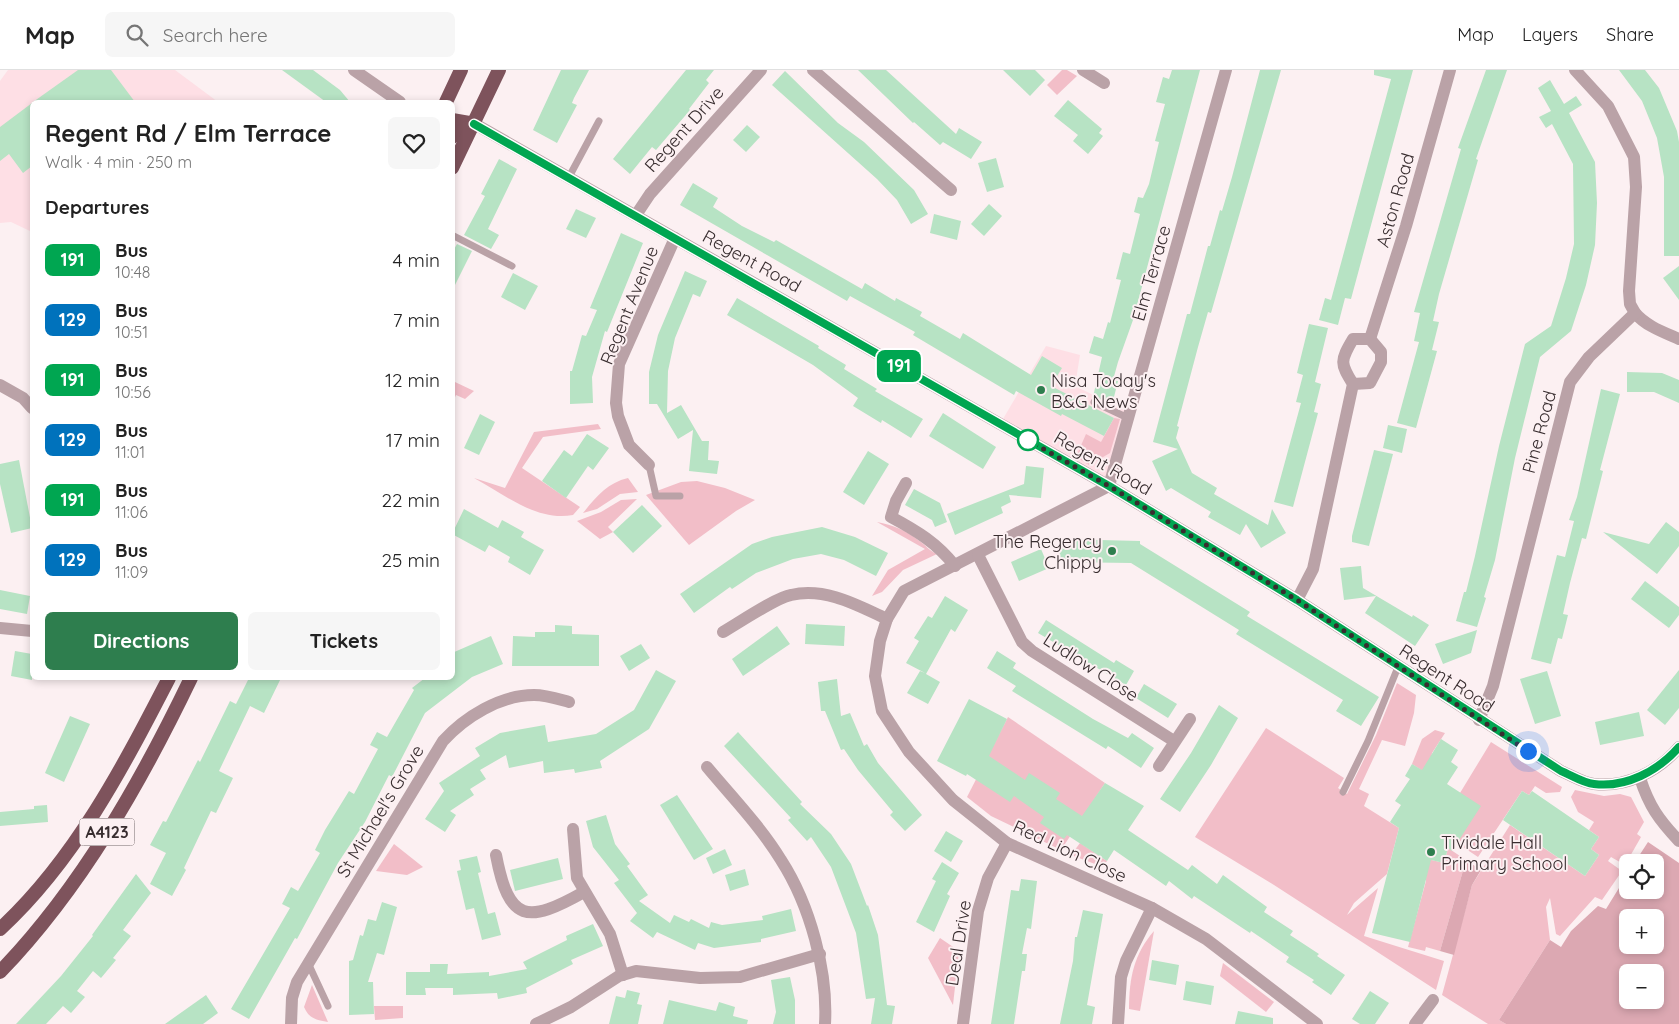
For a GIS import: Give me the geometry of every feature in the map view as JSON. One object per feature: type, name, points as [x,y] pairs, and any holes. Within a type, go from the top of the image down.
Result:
[{"type":"highway","points":[[447,100],[461,70]]},
{"type":"highway","points":[[455,162],[499,70]]},
{"type":"highway","points":[[455,121],[474,124]]},
{"type":"highway","points":[[455,135],[474,124]]},
{"type":"highway","name":"A4123","points":[[0,929],[22,909],[78,839],[137,739],[168,680]]},
{"type":"highway","name":"A4123","points":[[0,972],[41,924],[104,837],[157,749],[190,680]]},
{"type":"highway","points":[[137,739],[157,749]]},
{"type":"street","points":[[354,70],[397,100]]},
{"type":"street","name":"Regent Drive","points":[[636,215],[650,194],[761,70]]},
{"type":"street","points":[[813,70],[951,190]]},
{"type":"street","points":[[1083,70],[1104,83]]},
{"type":"street","name":"Elm Terrace","points":[[1109,486],[1226,70]]},
{"type":"street","name":"Aston Road","points":[[1370,339],[1406,226],[1450,70]]},
{"type":"street","points":[[1575,70],[1608,106],[1634,157],[1636,187],[1629,291],[1630,304],[1641,320],[1679,339]]},
{"type":"street","name":"Regent Road","points":[[474,124],[1109,486],[1297,600],[1479,720],[1561,771],[1592,784],[1615,784],[1640,778],[1670,757],[1679,747]]},
{"type":"street","name":"Regent Avenue","points":[[649,465],[629,445],[618,416],[616,403],[619,364],[676,238]]},
{"type":"street","name":"Pine Road","points":[[1479,720],[1493,686],[1570,382],[1589,357],[1635,313]]},
{"type":"street","points":[[1297,600],[1313,569],[1353,384],[1343,368],[1342,358],[1352,339],[1370,339],[1381,352],[1381,362],[1370,382],[1353,384]]},
{"type":"street","points":[[0,385],[22,398],[30,406]]},
{"type":"street","points":[[906,483],[896,500],[891,517],[926,536],[944,552],[955,566]]},
{"type":"street","name":"Red Lion Close","points":[[1109,486],[978,555],[904,591],[896,601],[887,619],[880,640],[875,676],[882,711],[909,752],[953,800],[1007,843],[1152,908],[1206,939],[1310,1022]]},
{"type":"street","name":"Ludlow Close","points":[[978,555],[1022,642],[1032,651],[1174,741]]},
{"type":"street","points":[[723,632],[790,595],[829,596],[843,599],[887,619]]},
{"type":"street","points":[[0,628],[30,631]]},
{"type":"street","name":"St Michael's Grove","points":[[291,1024],[292,998],[297,982],[443,741],[455,728],[484,709],[518,698],[534,695],[569,702]]},
{"type":"street","points":[[1159,766],[1190,719]]},
{"type":"street","points":[[707,767],[782,861],[800,900],[820,954],[824,978],[825,1024]]},
{"type":"street","points":[[1640,778],[1647,799],[1658,818],[1679,841]]},
{"type":"street","points":[[573,830],[577,878],[610,934],[623,975]]},
{"type":"street","name":"Deal Drive","points":[[963,1024],[978,911],[988,878],[1007,843]]},
{"type":"street","points":[[496,855],[505,893],[511,903],[521,910],[533,913],[547,912],[584,892]]},
{"type":"street","points":[[1118,1024],[1121,977],[1126,961],[1152,908]]},
{"type":"street","points":[[536,1024],[571,1007],[623,975],[646,971],[700,978],[740,977],[820,954]]},
{"type":"street","points":[[1415,1024],[1434,1000]]},
{"type":"lane","points":[[569,177],[600,121]]},
{"type":"lane","points":[[455,237],[512,266]]},
{"type":"lane","points":[[1094,402],[1128,418]]},
{"type":"lane","points":[[649,465],[656,496],[680,496]]},
{"type":"lane","points":[[1343,792],[1368,741],[1398,667]]},
{"type":"lane","points":[[308,964],[328,1006]]},
{"type":"shaded area","points":[[8,70],[175,70],[215,100],[30,100],[30,231],[11,222],[0,223],[0,81]]},
{"type":"shaded area","points":[[1062,70],[1067,70],[1077,76],[1057,95],[1047,85]]},
{"type":"shaded area","points":[[1046,346],[1080,355],[1075,386],[1130,413],[1109,486],[1000,424]]},
{"type":"shaded area","points":[[455,382],[474,391],[465,399],[456,395],[455,397]]},
{"type":"shaded area","points":[[1114,418],[1120,419],[1110,453],[1089,465],[1076,457],[1086,434],[1101,442]]},
{"type":"shaded area","points":[[598,424],[601,429],[543,437],[522,468],[580,507],[573,515],[560,516],[534,511],[509,499],[474,478],[505,488],[534,432]]},
{"type":"shaded area","points":[[628,478],[638,492],[620,494],[597,509],[583,513],[597,496],[608,487]]},
{"type":"shaded area","points":[[697,481],[725,488],[755,500],[736,511],[689,545],[646,495],[681,482]]},
{"type":"shaded area","points":[[637,499],[608,527],[613,532],[600,539],[577,521],[601,512],[621,500]]},
{"type":"shaded area","points":[[877,522],[894,526],[904,531],[937,554],[903,570],[882,592],[872,596],[888,570],[925,549]]},
{"type":"shaded area","points":[[1397,683],[1416,695],[1414,713],[1405,746],[1382,740],[1359,789],[1369,794],[1364,806],[1399,828],[1387,874],[1354,903],[1347,915],[1378,888],[1364,936],[1444,961],[1436,990],[1274,885],[1195,837],[1266,728],[1344,778],[1338,788],[1347,794],[1376,735]]},
{"type":"shaded area","points":[[1008,717],[1105,783],[1061,850],[991,816],[967,797]]},
{"type":"shaded area","points":[[1435,730],[1445,733],[1432,753],[1429,775],[1412,764],[1422,739]]},
{"type":"shaded area","points":[[1491,742],[1562,787],[1560,792],[1546,793],[1535,786],[1529,795],[1522,791],[1478,857],[1457,843],[1460,793]]},
{"type":"shaded area","points":[[1575,790],[1604,796],[1620,794],[1631,797],[1644,822],[1637,834],[1641,837],[1631,854],[1619,854],[1619,862],[1611,857],[1608,861],[1619,869],[1619,875],[1602,900],[1595,897],[1560,936],[1556,934],[1550,898],[1546,907],[1550,940],[1499,1020],[1506,1024],[1488,1024],[1442,995],[1472,885],[1510,825],[1585,876],[1599,855],[1591,849],[1599,837],[1589,830],[1594,822],[1578,812],[1571,797]]},
{"type":"shaded area","points":[[1648,842],[1679,863],[1679,1024],[1506,1024],[1499,1020],[1550,940],[1561,947],[1571,931],[1598,906],[1606,909],[1619,888],[1619,899],[1664,899],[1664,854],[1640,854]]},
{"type":"shaded area","points":[[1080,843],[1107,861],[1103,867],[1071,855]]},
{"type":"shaded area","points":[[394,844],[423,867],[407,875],[376,871]]},
{"type":"shaded area","points":[[1448,848],[1466,860],[1440,951],[1426,947],[1425,951],[1408,947],[1426,881],[1423,858],[1444,863]]},
{"type":"shaded area","points":[[1466,860],[1481,870],[1472,885],[1454,955],[1440,951]]},
{"type":"shaded area","points":[[1154,931],[1140,1011],[1129,1009],[1130,987],[1134,967],[1147,940]]},
{"type":"shaded area","points":[[940,938],[959,951],[953,1005],[928,958]]},
{"type":"shaded area","points":[[1223,963],[1274,1002],[1266,1012],[1220,976]]},
{"type":"shaded area","points":[[312,985],[328,1022],[317,1020],[304,1007]]},
{"type":"shaded area","points":[[374,1006],[403,1006],[403,1018],[375,1020]]},
{"type":"building","points":[[78,70],[111,70],[134,100],[36,100]]},
{"type":"building","points":[[282,70],[313,70],[340,90],[348,100],[323,100]]},
{"type":"building","points":[[561,70],[589,70],[572,103],[577,105],[557,143],[533,130]]},
{"type":"building","points":[[686,70],[714,70],[706,80],[709,83],[690,110],[656,150],[652,147],[630,174],[613,159]]},
{"type":"building","points":[[858,70],[886,70],[956,134],[959,128],[982,142],[971,159],[943,142],[940,145],[913,123]]},
{"type":"building","points":[[1003,70],[1035,70],[1045,80],[1030,96]]},
{"type":"building","points":[[1172,70],[1200,70],[1133,320],[1113,380],[1118,381],[1112,405],[1093,397],[1102,357],[1089,353],[1094,336],[1103,339],[1108,322],[1110,323],[1121,280],[1116,279],[1123,252],[1130,254],[1140,214],[1134,212],[1138,197],[1143,198],[1149,184],[1159,142],[1155,141],[1165,104],[1156,102],[1163,77],[1169,79]]},
{"type":"building","points":[[1260,70],[1281,70],[1211,313],[1208,312],[1198,347],[1177,426],[1179,427],[1176,438],[1192,473],[1217,488],[1214,494],[1268,525],[1272,509],[1286,533],[1261,548],[1246,524],[1240,535],[1208,517],[1211,512],[1171,488],[1166,491],[1152,461],[1178,449],[1153,442],[1187,314],[1190,314],[1208,246],[1210,246],[1220,210],[1222,211]]},
{"type":"building","points":[[1374,70],[1413,70],[1351,299],[1345,298],[1338,325],[1319,320],[1325,298],[1331,300],[1391,79],[1374,75]]},
{"type":"building","points":[[1486,70],[1507,70],[1476,159],[1478,160],[1439,294],[1433,321],[1439,322],[1432,350],[1437,351],[1416,428],[1397,423],[1419,342],[1414,341],[1420,313],[1414,312],[1461,149],[1458,148]]},
{"type":"building","points":[[1619,70],[1645,70],[1659,88],[1677,131],[1679,142],[1679,256],[1664,256],[1664,177],[1657,138],[1642,101]]},
{"type":"building","points":[[785,71],[838,123],[864,142],[914,190],[928,214],[911,224],[897,200],[877,179],[772,85]]},
{"type":"building","points":[[1550,80],[1564,104],[1576,96],[1582,105],[1569,113],[1595,162],[1597,203],[1595,245],[1586,285],[1571,331],[1540,357],[1515,458],[1495,560],[1477,627],[1456,621],[1475,556],[1499,446],[1525,344],[1551,326],[1574,244],[1573,164],[1552,124],[1546,128],[1539,117],[1551,111],[1538,88]]},
{"type":"building","points":[[1068,100],[1102,129],[1099,133],[1103,136],[1088,154],[1073,141],[1078,135],[1054,116]]},
{"type":"building","points":[[30,104],[30,168],[23,173],[9,154],[0,161],[0,127]]},
{"type":"building","points":[[747,125],[760,137],[746,152],[733,140]]},
{"type":"building","points":[[996,158],[1004,187],[987,192],[978,163]]},
{"type":"building","points":[[499,159],[517,169],[488,229],[499,235],[491,249],[464,235],[485,196],[481,194]]},
{"type":"building","points":[[693,183],[718,198],[713,207],[742,226],[774,242],[776,240],[862,289],[865,283],[895,301],[896,298],[922,312],[920,316],[960,339],[963,333],[1031,375],[1042,356],[1062,368],[1051,386],[1114,418],[1104,436],[1062,414],[1061,416],[1016,391],[1014,395],[913,335],[915,332],[850,296],[847,301],[680,205]]},
{"type":"building","points":[[989,204],[1002,216],[984,236],[971,224]]},
{"type":"building","points":[[576,209],[596,218],[586,238],[566,229]]},
{"type":"building","points":[[934,214],[961,221],[957,240],[930,233]]},
{"type":"building","points":[[621,233],[643,243],[607,332],[605,331],[592,377],[593,403],[570,404],[570,371],[572,371],[582,335],[586,336],[597,310],[590,308]]},
{"type":"building","points":[[457,244],[472,251],[455,285],[455,248]]},
{"type":"building","points":[[1679,266],[1679,300],[1663,278]]},
{"type":"building","points":[[685,271],[707,281],[700,297],[693,294],[675,338],[668,371],[667,413],[681,405],[702,441],[709,441],[708,460],[719,461],[717,474],[689,471],[693,430],[678,439],[657,404],[649,404],[649,372],[658,335]]},
{"type":"building","points":[[513,273],[538,286],[525,310],[501,297]]},
{"type":"building","points":[[737,298],[819,346],[818,348],[846,365],[844,369],[877,389],[875,391],[923,419],[911,438],[882,420],[881,423],[853,406],[858,398],[813,365],[727,315]]},
{"type":"building","points":[[1309,324],[1328,328],[1315,382],[1321,384],[1314,412],[1318,413],[1293,507],[1274,502],[1301,403],[1296,402],[1303,375],[1297,373]]},
{"type":"building","points":[[1627,372],[1662,373],[1679,380],[1679,403],[1654,392],[1627,392]]},
{"type":"building","points":[[1601,389],[1620,394],[1600,470],[1603,471],[1586,539],[1582,538],[1570,583],[1563,614],[1568,615],[1562,639],[1558,638],[1551,664],[1531,659],[1557,555],[1565,557],[1574,521],[1569,520],[1577,497]]},
{"type":"building","points":[[943,413],[996,447],[983,469],[929,436]]},
{"type":"building","points":[[480,414],[495,422],[479,455],[464,448]]},
{"type":"building","points":[[1388,425],[1407,429],[1402,453],[1383,448]]},
{"type":"building","points":[[587,434],[609,448],[593,470],[588,466],[566,498],[542,481],[564,450],[572,456]]},
{"type":"building","points":[[1374,450],[1393,454],[1369,546],[1352,542],[1352,536]]},
{"type":"building","points":[[868,451],[889,464],[864,505],[843,492]]},
{"type":"building","points":[[19,460],[30,518],[30,528],[11,533],[0,484],[0,464]]},
{"type":"building","points":[[1026,466],[1044,468],[1041,498],[1009,495],[1011,502],[1001,507],[1003,513],[955,535],[947,514],[1024,484]]},
{"type":"building","points":[[914,489],[940,503],[947,522],[935,527],[932,520],[905,505]]},
{"type":"building","points":[[642,505],[662,526],[633,553],[613,532]]},
{"type":"building","points":[[464,509],[498,528],[502,520],[524,532],[521,537],[544,550],[530,575],[508,562],[510,557],[489,545],[485,552],[455,536],[455,528]]},
{"type":"building","points":[[1666,522],[1679,532],[1679,546],[1657,574],[1603,532],[1649,544]]},
{"type":"building","points":[[822,527],[855,537],[888,553],[876,576],[844,560],[821,554],[793,559],[756,573],[732,589],[730,587],[694,613],[680,594],[752,544],[772,537]]},
{"type":"building","points":[[1060,539],[1140,541],[1140,544],[1250,612],[1247,616],[1379,697],[1361,726],[1336,711],[1343,700],[1236,634],[1239,630],[1131,563],[1059,562]]},
{"type":"building","points":[[1041,549],[1049,568],[1019,581],[1011,562]]},
{"type":"building","points":[[1361,566],[1363,588],[1429,625],[1415,646],[1365,613],[1376,596],[1344,600],[1340,568]]},
{"type":"building","points":[[1645,581],[1679,607],[1679,615],[1669,628],[1631,599]]},
{"type":"building","points":[[0,590],[30,596],[27,614],[0,609]]},
{"type":"building","points":[[945,596],[968,610],[955,632],[951,629],[926,674],[940,682],[928,704],[907,693],[920,671],[925,673],[906,663],[919,641],[914,638],[928,616],[932,618]]},
{"type":"building","points":[[1046,620],[1114,663],[1116,660],[1134,671],[1126,685],[1038,633]]},
{"type":"building","points":[[806,624],[845,626],[844,646],[805,644]]},
{"type":"building","points":[[555,625],[572,626],[572,634],[599,635],[599,666],[512,666],[513,636],[535,637],[535,632],[555,632]]},
{"type":"building","points":[[777,626],[790,644],[743,676],[732,659]]},
{"type":"building","points":[[1477,630],[1471,653],[1443,664],[1435,644]]},
{"type":"building","points":[[491,636],[503,664],[472,677],[425,713],[392,777],[389,775],[365,822],[338,863],[297,939],[295,938],[249,1019],[231,1009],[290,908],[282,904],[291,887],[298,891],[320,853],[315,850],[325,830],[349,791],[354,794],[378,749],[370,745],[377,732],[387,737],[414,690],[412,688],[422,680],[455,680],[455,652]]},
{"type":"building","points":[[641,644],[650,658],[629,671],[620,656]]},
{"type":"building","points":[[15,651],[30,654],[30,680],[11,676]]},
{"type":"building","points":[[997,651],[1016,663],[1013,668],[1093,719],[1128,738],[1132,733],[1154,748],[1141,768],[1108,746],[1106,749],[1012,691],[1016,686],[987,668]]},
{"type":"building","points":[[656,670],[676,681],[649,729],[600,761],[602,768],[575,773],[574,769],[544,773],[543,761],[509,768],[506,755],[480,770],[486,779],[470,789],[474,795],[450,811],[456,815],[445,832],[425,819],[444,791],[439,783],[480,756],[475,748],[500,733],[545,725],[548,742],[596,734],[634,710]]},
{"type":"building","points":[[1679,670],[1679,708],[1665,725],[1647,710]]},
{"type":"building","points":[[1547,671],[1561,716],[1535,724],[1520,679]]},
{"type":"building","points":[[837,679],[841,716],[850,713],[864,746],[867,744],[878,763],[922,815],[905,831],[890,815],[893,812],[858,770],[844,749],[841,750],[825,711],[821,711],[818,682]]},
{"type":"building","points":[[248,680],[280,680],[264,713],[250,706],[219,771],[233,778],[216,813],[211,811],[184,868],[186,870],[172,896],[150,884],[166,853],[150,845],[163,821],[166,822],[198,760],[200,762],[230,701],[236,704]]},
{"type":"building","points":[[1144,684],[1177,704],[1168,718],[1136,698]]},
{"type":"building","points":[[969,699],[1007,719],[989,756],[1025,780],[1029,773],[1060,793],[1056,799],[1082,816],[1105,783],[1144,806],[1128,830],[1188,870],[1192,865],[1217,884],[1223,875],[1267,907],[1264,912],[1293,931],[1290,935],[1319,954],[1317,956],[1345,975],[1331,995],[1312,982],[1314,980],[1286,962],[1289,957],[1194,896],[1192,899],[1169,881],[1166,886],[1114,850],[1107,861],[1067,835],[1064,839],[1040,823],[1044,817],[1014,796],[1010,802],[967,774],[966,776],[937,761]]},
{"type":"building","points":[[1219,705],[1238,718],[1211,765],[1180,812],[1160,799],[1191,753]]},
{"type":"building","points":[[1639,712],[1644,736],[1600,745],[1595,722]]},
{"type":"building","points":[[70,716],[90,724],[64,782],[45,773]]},
{"type":"building","points":[[738,732],[802,802],[800,804],[831,834],[851,864],[878,935],[887,1005],[895,1006],[892,1024],[871,1024],[875,998],[866,999],[856,933],[831,867],[811,837],[807,841],[788,820],[791,818],[724,746]]},
{"type":"building","name":"Tividale Hall Primary School","points":[[1441,739],[1458,750],[1451,762],[1458,767],[1447,784],[1481,806],[1452,851],[1448,848],[1444,863],[1431,860],[1410,942],[1372,933],[1399,828],[1390,822],[1401,805],[1395,801],[1410,779],[1405,776],[1412,764],[1422,770]]},
{"type":"building","points":[[1522,791],[1529,795],[1532,791],[1599,837],[1591,849],[1599,855],[1585,876],[1503,820]]},
{"type":"building","points":[[677,795],[713,849],[694,860],[660,805]]},
{"type":"building","points":[[47,805],[48,822],[0,826],[0,812],[34,809],[34,806]]},
{"type":"building","points":[[606,815],[615,844],[630,864],[627,866],[648,895],[639,901],[670,923],[674,915],[689,922],[691,919],[709,928],[711,922],[722,925],[763,920],[762,916],[791,909],[796,931],[761,939],[761,942],[714,948],[698,943],[695,950],[657,932],[653,938],[630,921],[637,913],[614,883],[619,880],[593,847],[586,821]]},
{"type":"building","points":[[946,831],[963,841],[951,862],[934,851]]},
{"type":"building","points":[[725,849],[732,865],[713,874],[706,858]]},
{"type":"building","points":[[477,856],[481,872],[478,873],[488,914],[495,912],[501,935],[482,940],[474,908],[466,910],[457,871],[461,870],[459,860]]},
{"type":"building","points":[[558,858],[563,879],[515,891],[510,870]]},
{"type":"building","points":[[942,862],[959,873],[947,894],[950,896],[934,932],[916,922],[936,881],[932,879]]},
{"type":"building","points":[[745,869],[749,885],[730,891],[725,875]]},
{"type":"building","points":[[136,874],[151,893],[123,930],[131,936],[113,958],[116,960],[101,978],[93,971],[77,991],[85,997],[71,1013],[63,1006],[46,1024],[16,1024],[61,976],[93,936]]},
{"type":"building","points":[[1021,879],[1037,881],[1031,929],[1027,928],[1022,954],[1027,954],[1025,971],[1022,971],[1014,1024],[991,1024],[1011,890],[1019,891]]},
{"type":"building","points":[[382,902],[397,907],[384,955],[377,953],[368,982],[373,982],[374,1014],[349,1015],[349,961],[353,960],[360,935],[363,936],[368,919],[376,921]]},
{"type":"building","points":[[1083,910],[1103,914],[1087,1005],[1095,1007],[1092,1024],[1060,1024],[1073,961],[1075,937],[1077,937]]},
{"type":"building","points":[[593,924],[603,946],[571,960],[573,964],[526,988],[527,993],[498,999],[497,993],[453,995],[453,988],[425,988],[426,995],[406,995],[406,972],[430,972],[430,964],[448,964],[447,974],[489,972],[489,976],[527,969],[523,962],[567,940],[566,936]]},
{"type":"building","points":[[1152,960],[1179,965],[1176,985],[1149,980]]},
{"type":"building","points":[[790,977],[795,1000],[795,1024],[773,1024],[776,1012],[771,980]]},
{"type":"building","points":[[1186,981],[1214,986],[1211,1005],[1183,1000]]},
{"type":"building","points":[[627,990],[640,993],[637,1004],[642,1005],[638,1024],[609,1024],[616,996],[625,998]]},
{"type":"building","points":[[1370,991],[1389,1003],[1375,1024],[1360,1024],[1352,1019]]},
{"type":"building","points":[[206,995],[218,1013],[203,1024],[165,1024]]},
{"type":"building","points":[[669,1000],[716,1011],[719,1002],[735,1007],[733,1016],[748,1020],[747,1024],[663,1024]]},
{"type":"building","points":[[1238,1011],[1273,1018],[1273,1024],[1235,1024]]},
{"type":"bus line","name":"191","points":[[474,124],[766,288],[1109,486],[1297,600],[1479,720],[1561,771],[1592,784],[1615,784],[1640,778],[1670,757],[1679,747]]},
{"type":"place","name":"Nisa Today's B&G News","points":[[1041,390]]},
{"type":"place","name":"The Regency Chippy","points":[[1112,551]]},
{"type":"place","name":"Tividale Hall Primary School","points":[[1431,852]]},
{"type":"route","points":[[1028,440],[1024,438],[1109,486],[1297,600],[1528,751]]}]
